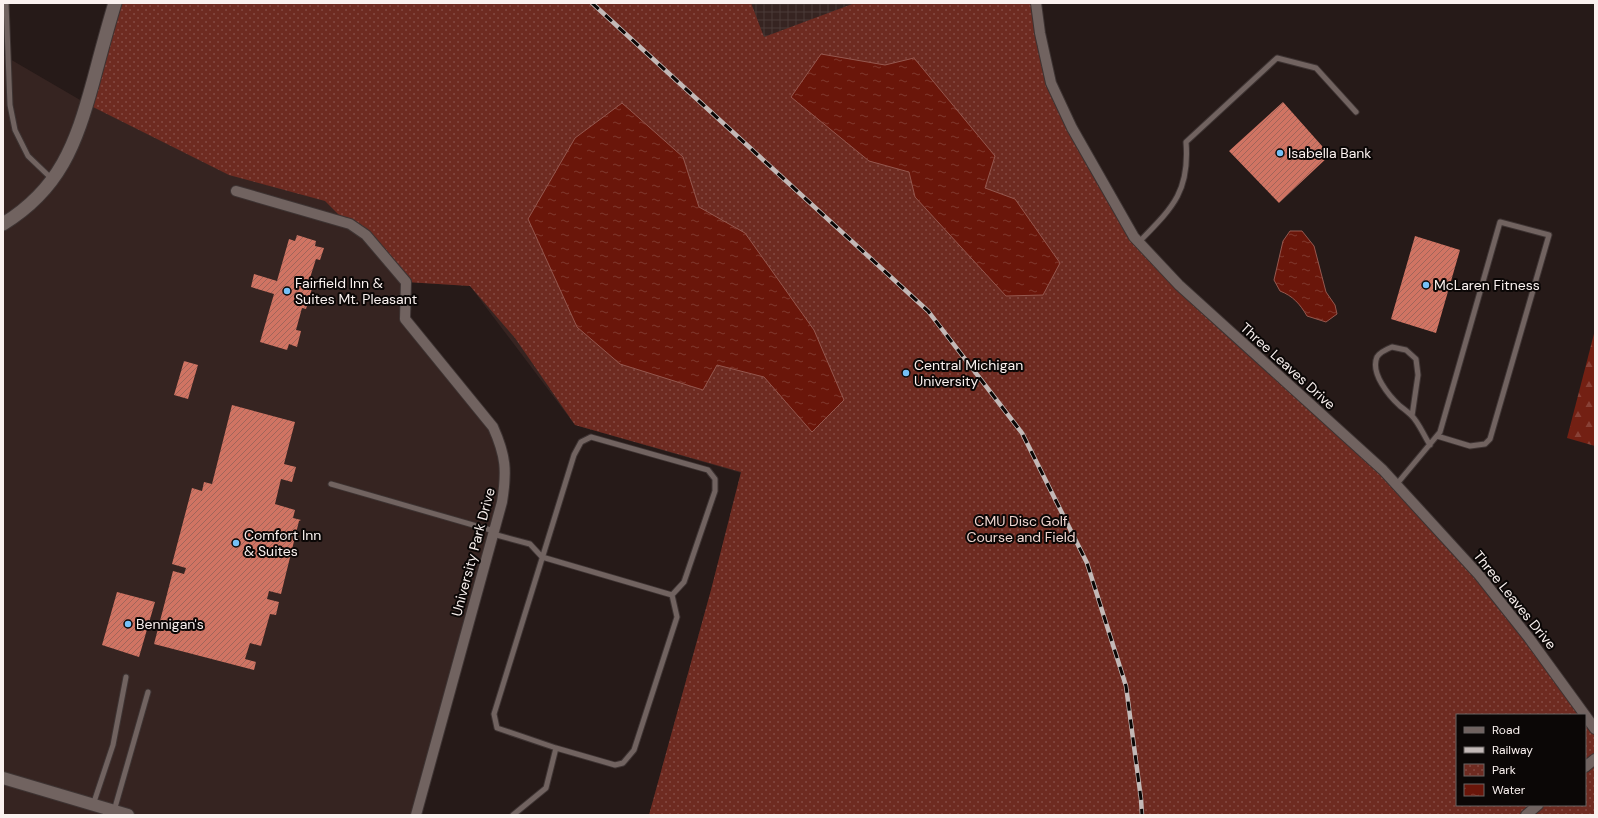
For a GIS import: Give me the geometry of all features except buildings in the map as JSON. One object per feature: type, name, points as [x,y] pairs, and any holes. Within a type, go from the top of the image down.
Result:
[{"type":"main road","points":[[3,224],[31,204],[53,180],[67,158],[79,131],[115,3]]},
{"type":"street","name":"Three Leaves Drive","points":[[1036,3],[1040,33],[1051,83],[1072,128],[1134,237],[1179,285],[1382,470],[1479,575],[1529,638],[1584,714]]},
{"type":"street","name":"University Park Drive","points":[[236,191],[350,224],[366,235],[406,282],[405,319],[493,427],[499,440],[505,464],[506,479],[502,502],[416,815]]},
{"type":"street","name":"Three Leaves Drive","points":[[1586,716],[1595,729]]},
{"type":"street","points":[[1586,766],[1595,759]]},
{"type":"street","points":[[3,778],[128,815]]},
{"type":"street","points":[[1526,815],[1537,806]]},
{"type":"lane","points":[[6,3],[10,105],[15,130],[28,156],[53,180]]},
{"type":"lane","points":[[1139,242],[1175,202],[1182,188],[1187,151],[1186,142],[1278,58],[1316,68],[1356,112]]},
{"type":"lane","points":[[1396,485],[1440,432],[1500,222],[1549,235],[1490,439],[1485,444],[1470,446],[1437,436]]},
{"type":"lane","points":[[1412,416],[1418,375],[1416,359],[1406,350],[1392,347],[1380,354],[1377,358],[1376,366],[1378,376],[1383,386],[1399,405],[1412,416],[1430,445]]},
{"type":"lane","points":[[591,438],[708,470],[715,479],[715,491],[684,582],[672,595],[677,617],[634,750],[623,763],[615,765],[556,748],[497,728],[494,714],[574,455],[580,442],[591,438]]},
{"type":"lane","points":[[331,484],[530,544],[542,557],[672,595]]},
{"type":"lane","points":[[94,806],[112,745],[126,677]]},
{"type":"lane","points":[[114,812],[148,692]]},
{"type":"lane","points":[[513,815],[546,788],[556,748]]},
{"type":"shaded area","points":[[612,3],[952,3],[708,58]]},
{"type":"shaded area","name":"CMU Disc Golf Course and Field","points":[[3,55],[87,104],[1051,83],[1134,237],[1456,714],[1456,806],[1586,806],[1595,815],[649,815],[711,590],[741,473],[575,425],[470,286],[406,282],[405,319],[493,427],[506,479],[416,815],[137,815],[71,798],[128,815],[3,815]]},
{"type":"green space","name":"CMU Disc Golf Course and Field","points":[[119,3],[751,3],[764,37],[855,3],[1037,3],[1051,83],[1134,237],[1383,470],[1479,575],[1582,714],[1456,714],[1456,806],[1586,806],[1586,719],[1595,731],[1595,815],[649,815],[711,590],[741,472],[575,425],[515,338],[470,286],[406,282],[325,201],[229,175],[87,104]]},
{"type":"green space","points":[[1595,330],[1595,446],[1567,438]]},
{"type":"water","points":[[821,54],[885,65],[914,58],[995,156],[985,188],[1015,199],[1060,263],[1043,295],[1006,296],[915,197],[909,172],[869,161],[791,97]]},
{"type":"water","points":[[622,103],[683,157],[699,207],[745,233],[814,330],[844,400],[812,432],[764,377],[717,365],[703,390],[620,364],[577,327],[528,219],[575,138]]},
{"type":"water","points":[[1290,231],[1302,231],[1314,246],[1326,292],[1335,305],[1337,314],[1326,322],[1307,316],[1296,301],[1289,295],[1280,291],[1274,280],[1283,241]]},
{"type":"railway","points":[[592,3],[928,311],[1022,433],[1087,563],[1126,686],[1142,815]]},
{"type":"place","name":"Isabella Bank","points":[[1280,153]]},
{"type":"place","name":"McLaren Fitness","points":[[1426,285]]},
{"type":"place","name":"Fairfield Inn & Suites Mt. Pleasant","points":[[287,291]]},
{"type":"place","name":"Central Michigan University","points":[[906,373]]},
{"type":"place","name":"Comfort Inn & Suites","points":[[236,543]]},
{"type":"place","name":"Bennigan's","points":[[128,624]]}]
